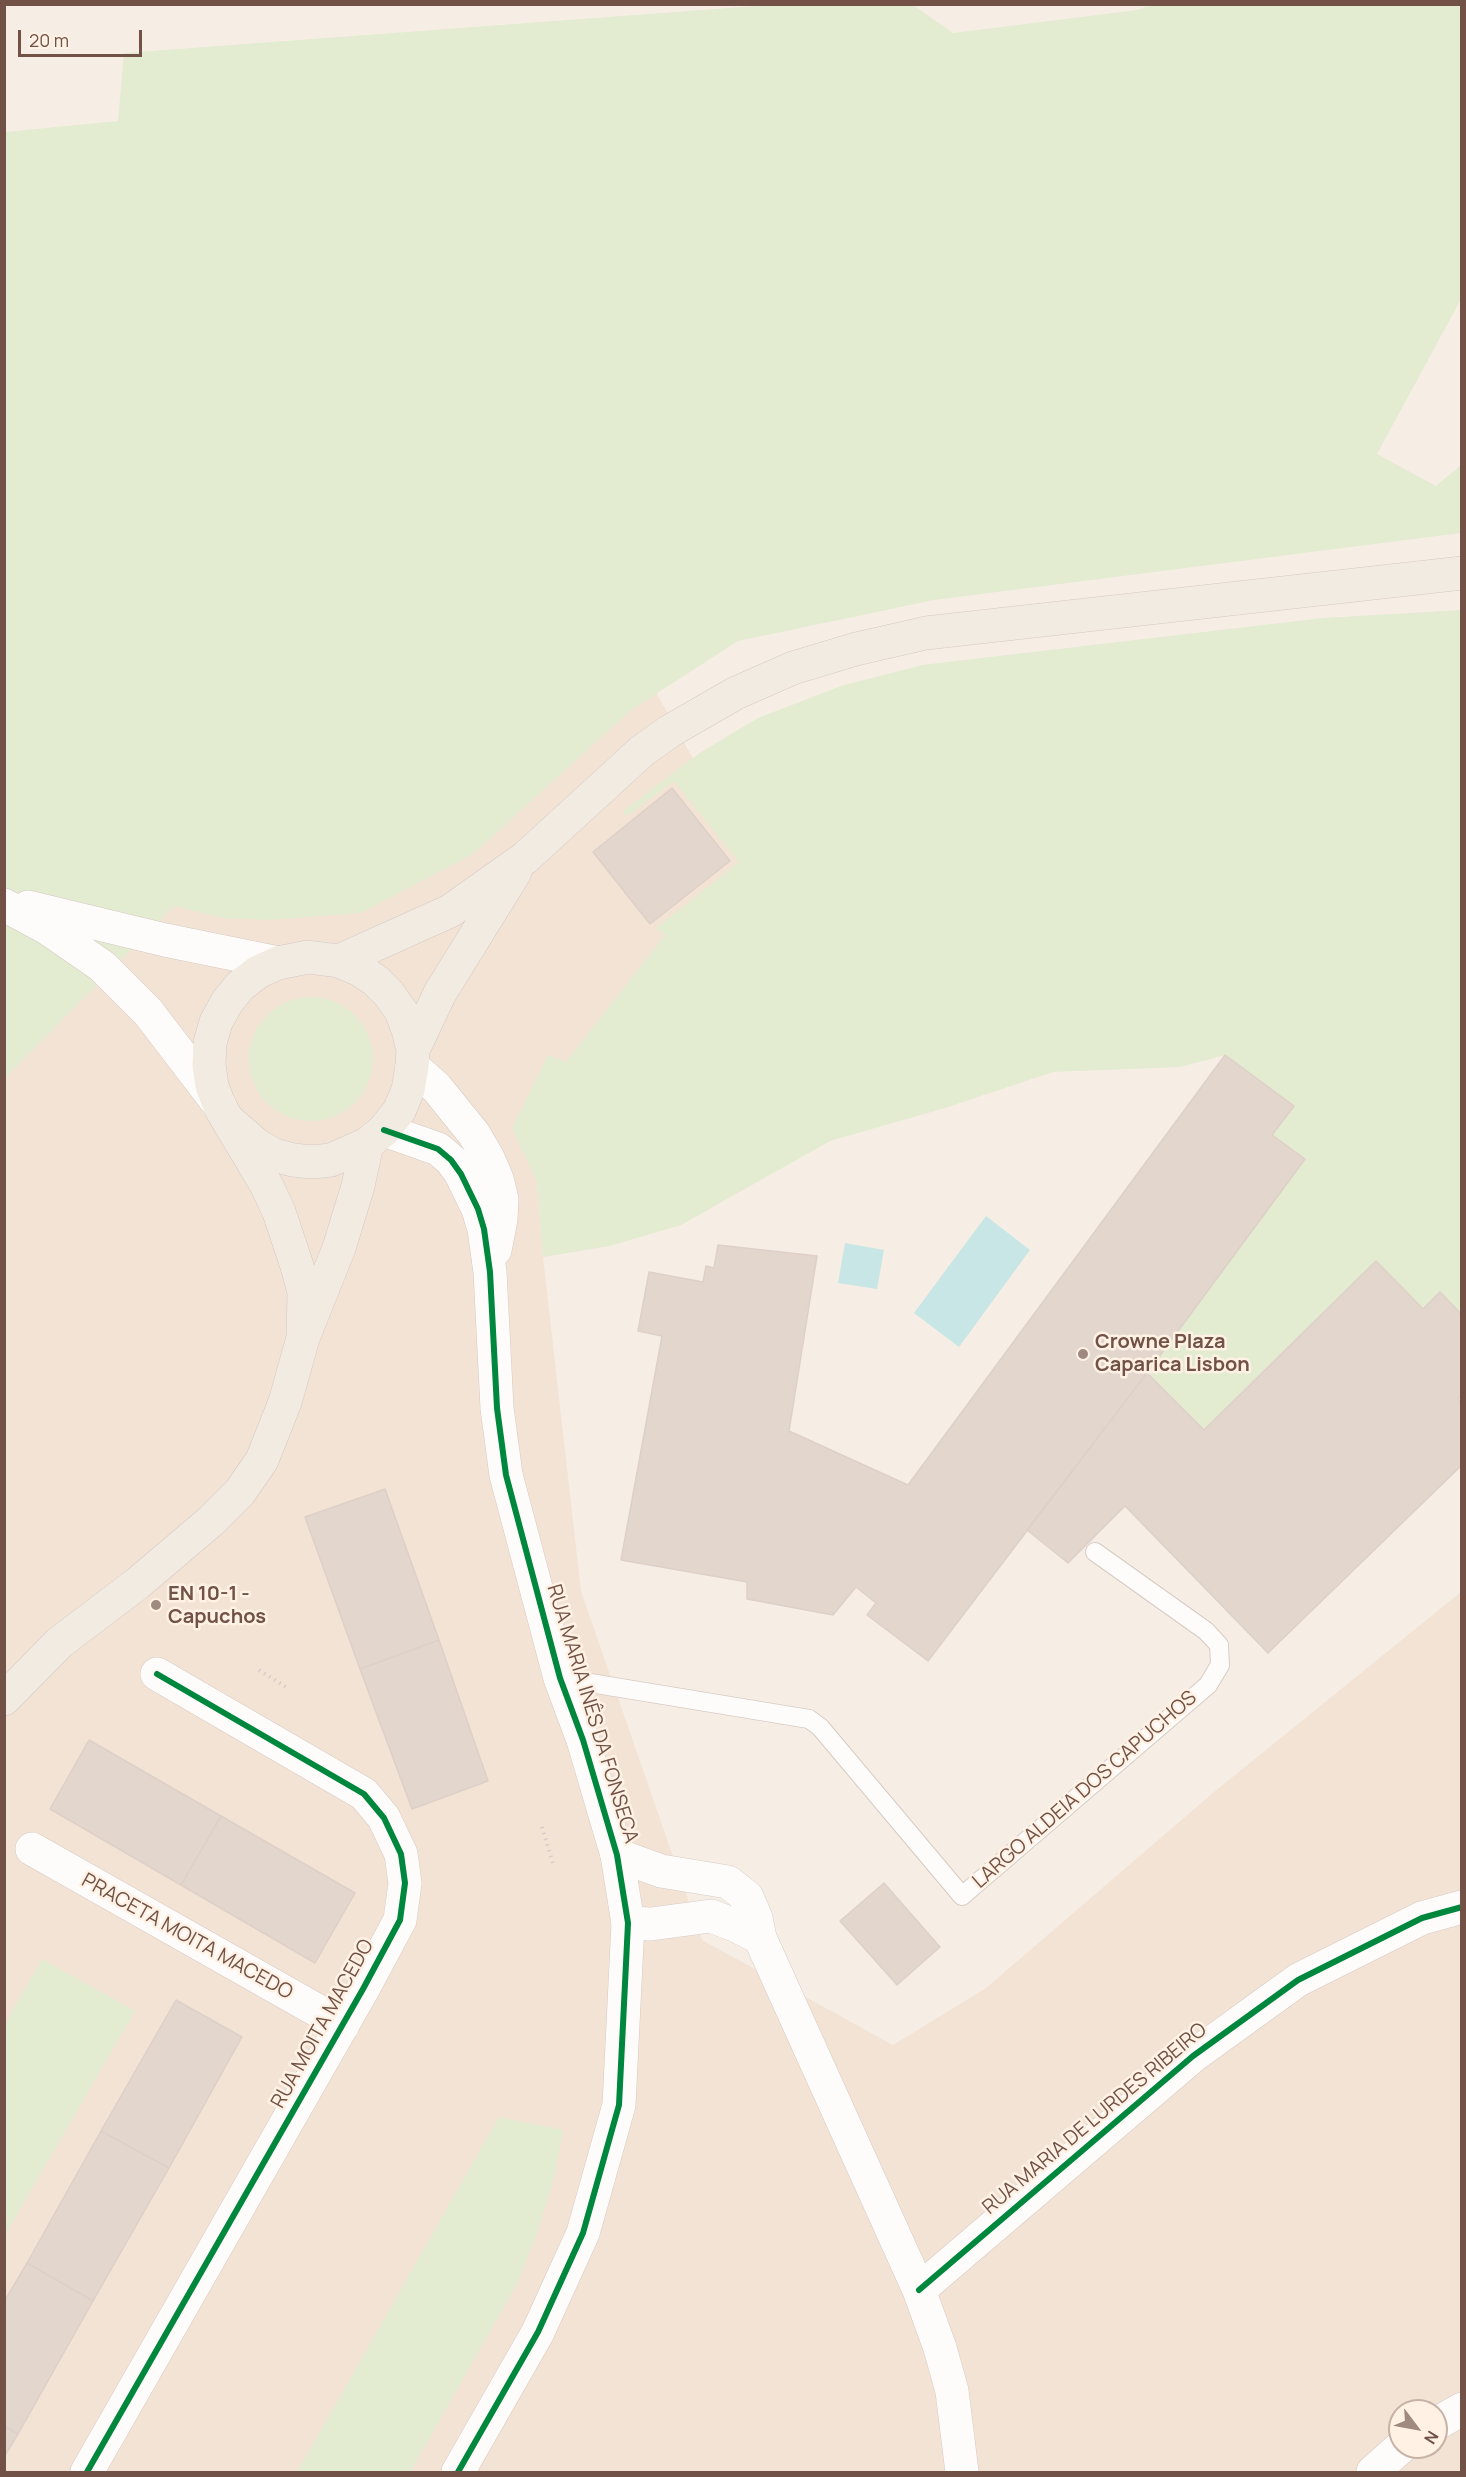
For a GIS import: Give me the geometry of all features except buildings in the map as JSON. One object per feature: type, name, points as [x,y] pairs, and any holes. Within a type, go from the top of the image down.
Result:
[{"type":"main road","points":[[339,961],[450,911],[525,858],[642,751],[670,731],[702,711],[765,679],[822,658],[926,633],[1461,573]]},
{"type":"main road","points":[[224,1114],[258,1146],[274,1155],[293,1160],[312,1162],[331,1160],[375,1137],[399,1111],[408,1090],[413,1058],[440,993],[525,858]]},
{"type":"main road","points":[[303,1338],[304,1292],[289,1240],[267,1186],[224,1114],[212,1086],[209,1065],[210,1043],[216,1022],[227,1002],[240,986],[258,972],[278,963],[308,957],[339,961],[375,980],[389,994],[401,1011],[413,1058]]},
{"type":"main road","points":[[9,1686],[59,1643],[138,1583],[211,1521],[240,1492],[262,1460],[275,1431],[303,1338],[339,1248],[375,1137]]},
{"type":"street","points":[[4,903],[278,963]]},
{"type":"street","points":[[4,903],[47,928],[102,966],[148,1012],[224,1114]]},
{"type":"street","name":"RUA MARIA INÊS DA FONSECA","points":[[413,1058],[474,1134],[497,1179],[501,1199],[501,1219],[490,1272]]},
{"type":"street","name":"RUA MARIA INÊS DA FONSECA","points":[[375,1137],[438,1149],[461,1174],[478,1209],[484,1230],[490,1272],[496,1397],[504,1464],[560,1678],[583,1740],[617,1855],[628,1923],[619,2105],[583,2233],[538,2332],[458,2472]]},
{"type":"street","name":"RUA MOITA MACEDO","points":[[87,2472],[343,2025],[400,1920],[405,1883],[401,1854],[384,1818],[364,1794],[157,1674]]},
{"type":"street","name":"PRACETA MOITA MACEDO","points":[[32,1848],[343,2025]]},
{"type":"street","points":[[617,1855],[661,1871],[728,1882],[747,1897],[756,1918],[760,1938],[919,2290],[940,2348],[952,2391],[962,2472]]},
{"type":"street","name":"RUA MARIA DE LURDES RIBEIRO","points":[[919,2290],[1193,2056],[1298,1980],[1422,1918],[1461,1907]]},
{"type":"street","points":[[628,1923],[651,1924],[711,1916],[760,1938]]},
{"type":"street","points":[[1448,2417],[1461,2409]]},
{"type":"street","points":[[1373,2472],[1388,2459]]},
{"type":"lane","name":"LARGO ALDEIA DOS CAPUCHOS","points":[[560,1678],[809,1719],[820,1727],[962,1896],[1208,1685],[1220,1665],[1218,1645],[1206,1631],[1095,1551]]},
{"type":"path","points":[[259,1670],[286,1687]]},
{"type":"path","points":[[542,1827],[554,1867]]},
{"type":"shaded area","points":[[619,626],[715,798],[757,855],[578,1067],[512,1128],[537,1182],[543,1257],[581,1591],[702,1940],[893,2045],[986,1988],[1214,1792],[1461,1592],[1461,2472],[5,2472],[5,1078],[219,860]]},
{"type":"green space","points":[[783,4],[913,5],[953,33],[1137,10],[1152,5],[1461,5],[1461,299],[1377,454],[1436,486],[1461,465],[1461,533],[934,600],[738,641],[631,710],[473,854],[361,913],[269,920],[222,918],[174,906],[5,1078],[5,132],[118,121],[124,53]]},
{"type":"green space","points":[[1461,610],[1461,1315],[1440,1292],[1423,1309],[1376,1262],[1204,1430],[1147,1373],[1272,1135],[1294,1106],[1225,1055],[1180,1067],[1053,1072],[945,1108],[830,1141],[681,1225],[610,1246],[543,1257],[537,1182],[512,1128],[548,1055],[566,1062],[665,935],[656,928],[739,862],[674,781],[627,816],[623,811],[701,752],[758,718],[841,686],[922,665],[1323,618]]},
{"type":"green space","points":[[311,997],[335,1001],[355,1015],[369,1035],[373,1059],[369,1083],[355,1103],[335,1117],[311,1121],[287,1117],[267,1103],[253,1083],[249,1059],[253,1035],[267,1015],[287,1001]]},
{"type":"green space","points":[[42,1959],[135,2011],[5,2235],[5,2024]]},
{"type":"green space","points":[[499,2117],[563,2130],[555,2174],[538,2230],[517,2284],[410,2472],[297,2472]]},
{"type":"water","points":[[986,1216],[1030,1250],[959,1347],[914,1313]]},
{"type":"water","points":[[845,1243],[884,1250],[877,1289],[838,1283]]},
{"type":"cycle path","points":[[384,1130],[438,1149],[451,1160],[461,1174],[478,1209],[484,1229],[490,1272],[497,1408],[506,1475],[560,1678],[583,1740],[617,1855],[628,1923],[619,2105],[583,2233],[538,2332],[458,2472]]},
{"type":"cycle path","points":[[87,2472],[363,1989],[400,1920],[405,1883],[401,1854],[384,1818],[364,1794],[157,1674]]},
{"type":"cycle path","points":[[919,2290],[1193,2056],[1298,1980],[1422,1918],[1462,1907]]},
{"type":"place","name":"Crowne Plaza Caparica Lisbon","points":[[1083,1354]]},
{"type":"place","name":"EN 10-1 - Capuchos","points":[[156,1605]]}]
